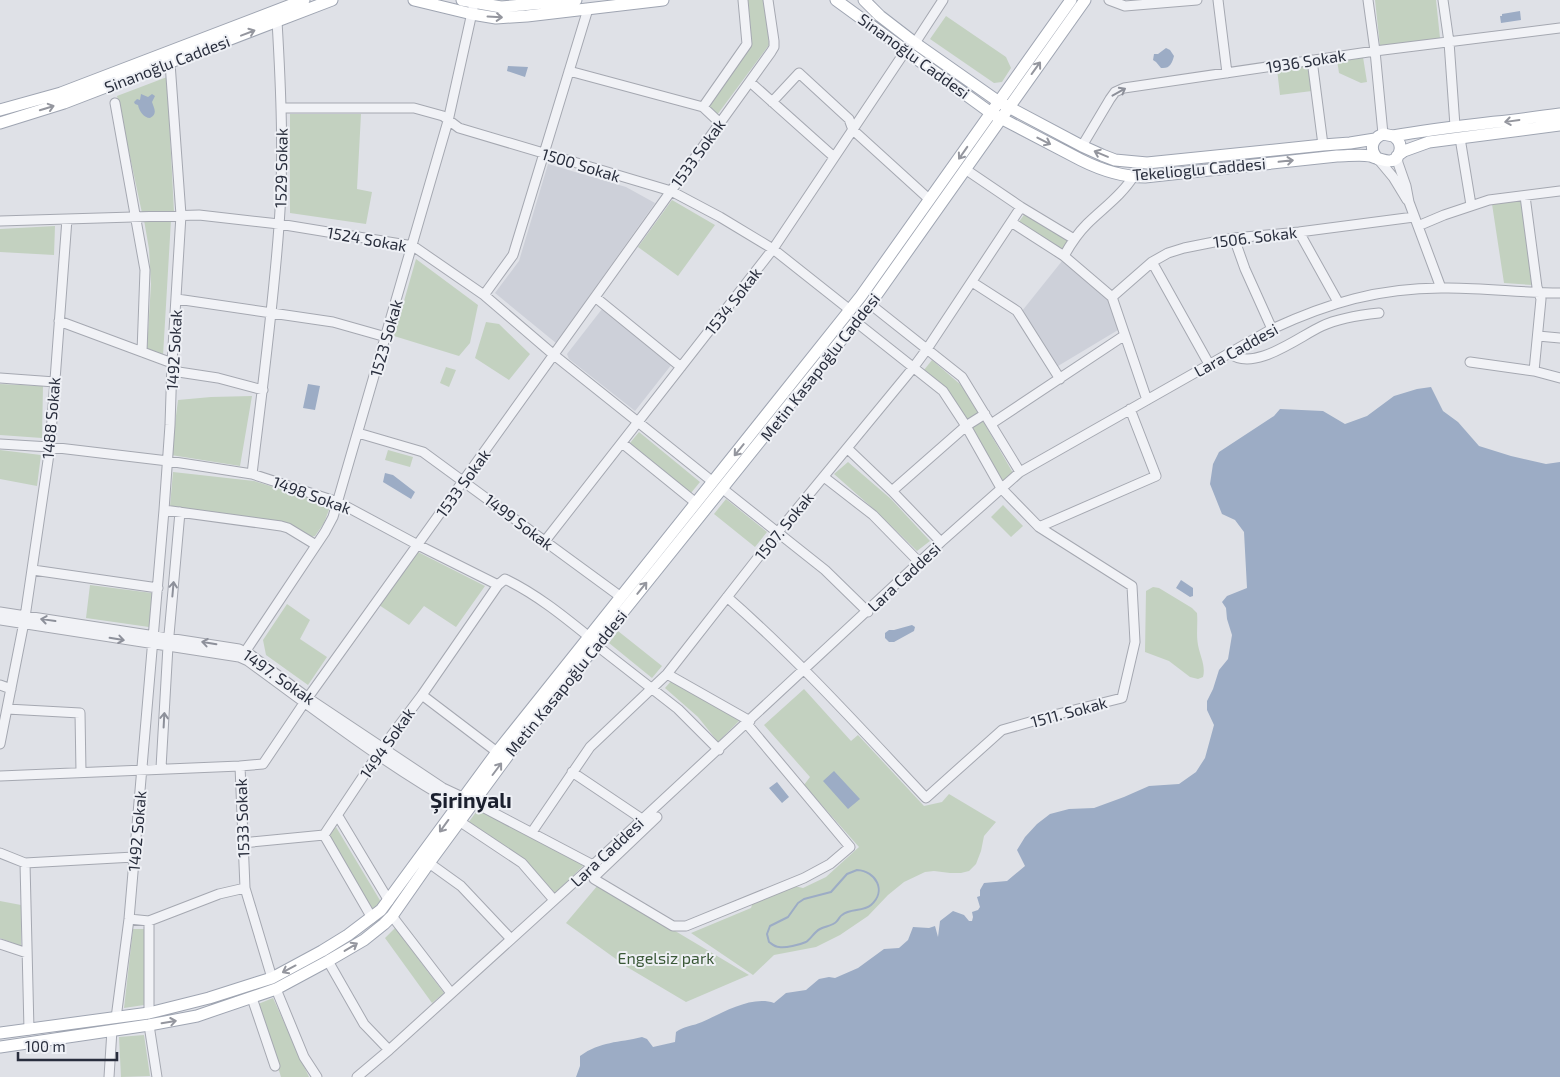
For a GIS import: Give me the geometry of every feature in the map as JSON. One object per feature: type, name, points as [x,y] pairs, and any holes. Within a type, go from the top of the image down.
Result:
[{"type":"main road","name":"Si̇nanoğlu Caddesi","points":[[0,110],[61,93],[304,0]]},
{"type":"main road","name":"Si̇nanoğlu Caddesi","points":[[0,123],[64,103],[170,64],[332,0]]},
{"type":"main road","points":[[414,0],[469,6],[501,7],[576,0]]},
{"type":"main road","points":[[469,6],[496,18],[663,0]]},
{"type":"main road","name":"Si̇nanoğlu Caddesi","points":[[836,0],[1003,105]]},
{"type":"main road","name":"Si̇nanoğlu Caddesi","points":[[864,0],[910,47],[996,116]]},
{"type":"main road","points":[[996,116],[1072,0]]},
{"type":"main road","points":[[1003,105],[1085,0]]},
{"type":"main road","name":"Tekelioglu Caddesi","points":[[1003,105],[1102,155],[1115,160],[1147,163],[1322,144],[1350,143],[1455,126],[1560,114]]},
{"type":"main road","name":"Tekelioglu Caddesi","points":[[996,116],[1095,167],[1133,177],[1338,156],[1369,156],[1378,159]]},
{"type":"main road","name":"Metin Kasapoğlu Caddesi","points":[[0,1047],[197,1016],[276,989],[376,932],[392,916],[459,821],[466,804],[497,752],[723,489],[870,304],[965,169],[996,116]]},
{"type":"main road","name":"Metin Kasapoğlu Caddesi","points":[[0,1033],[149,1013],[209,998],[272,978],[322,952],[372,918],[389,901],[466,804],[509,754],[592,640],[620,597],[850,310],[930,200],[996,116]]},
{"type":"main road","points":[[1397,156],[1400,145],[1384,136],[1372,148],[1375,156],[1386,162],[1394,159],[1404,151],[1429,142],[1560,125]]},
{"type":"street","points":[[703,107],[747,44],[743,0]]},
{"type":"street","name":"1533 Sokak","points":[[272,978],[245,888],[240,766],[263,764],[670,191],[772,52],[774,47],[768,0]]},
{"type":"street","name":"1534 Sokak","points":[[545,541],[773,249],[943,0]]},
{"type":"street","points":[[1109,0],[1125,6],[1197,0]]},
{"type":"street","points":[[1218,0],[1227,73]]},
{"type":"street","points":[[1368,0],[1384,136]]},
{"type":"street","points":[[1443,0],[1449,42],[1455,126]]},
{"type":"street","name":"1523 Sokak","points":[[245,652],[333,517],[448,121],[469,6]]},
{"type":"street","points":[[484,295],[513,256],[588,9]]},
{"type":"street","name":"1529 Sokak","points":[[252,474],[263,390],[279,224],[282,108],[277,21]]},
{"type":"street","name":"1936 Sokak","points":[[1082,146],[1110,98],[1119,90],[1375,51],[1560,28]]},
{"type":"street","points":[[1312,60],[1322,144]]},
{"type":"street","name":"1492 Sokak","points":[[116,1018],[129,919],[168,461],[181,215],[170,64]]},
{"type":"street","points":[[569,70],[703,107],[720,123]]},
{"type":"street","points":[[772,102],[799,73],[849,119],[853,130],[930,200]]},
{"type":"street","points":[[750,82],[834,157]]},
{"type":"street","points":[[115,103],[145,270],[142,352]]},
{"type":"street","name":"1500 Sokak","points":[[282,108],[414,108],[443,116],[459,128],[670,191],[720,217],[773,249],[850,310]]},
{"type":"street","points":[[1460,138],[1471,205]]},
{"type":"street","points":[[1397,156],[1414,217],[1442,288]]},
{"type":"street","points":[[1378,159],[1393,177],[1409,202]]},
{"type":"street","points":[[965,169],[1021,207],[1074,239]]},
{"type":"street","points":[[1064,256],[1074,239],[1085,226],[1133,177]]},
{"type":"street","points":[[1418,226],[1471,205],[1490,200],[1560,191]]},
{"type":"street","points":[[1525,196],[1541,299],[1534,371]]},
{"type":"street","name":"1507. Sokak","points":[[532,832],[590,747],[667,674],[778,532],[913,368],[1021,207]]},
{"type":"street","name":"1524 Sokak","points":[[0,221],[199,215],[279,224],[413,246],[484,295],[554,355],[713,482]]},
{"type":"street","name":"1506. Sokak","points":[[1112,297],[1152,262],[1168,253],[1184,248],[1234,238],[1299,232],[1414,217]]},
{"type":"street","name":"1488 Sokak","points":[[0,744],[33,570],[50,448],[67,219]]},
{"type":"street","points":[[1011,222],[1064,256],[1112,297],[1147,400]]},
{"type":"street","points":[[1299,232],[1338,302]]},
{"type":"street","points":[[1234,238],[1245,269],[1272,328]]},
{"type":"street","points":[[1152,262],[1209,364]]},
{"type":"street","points":[[972,282],[1016,311],[1060,379]]},
{"type":"street","name":"Lara Caddesi","points":[[357,1077],[554,900],[592,871],[642,819],[868,612],[941,542],[1020,472],[1272,328],[1308,312],[1338,302],[1394,290],[1442,288],[1560,293]]},
{"type":"street","points":[[595,297],[681,367]]},
{"type":"street","points":[[177,299],[333,322],[386,338]]},
{"type":"street","points":[[870,304],[962,377],[1020,472]]},
{"type":"street","points":[[1229,353],[1246,359],[1261,357],[1323,325],[1356,316],[1379,313]]},
{"type":"street","points":[[59,321],[142,352],[172,367],[263,390]]},
{"type":"street","name":"1511. Sokak","points":[[805,670],[926,798],[1002,730],[1122,698],[1135,642],[1132,586],[1038,527],[1001,488],[966,426],[943,391],[856,322]]},
{"type":"street","points":[[991,424],[1125,335]]},
{"type":"street","points":[[1538,336],[1560,338]]},
{"type":"street","points":[[1470,362],[1534,371],[1560,378]]},
{"type":"street","points":[[0,378],[55,382]]},
{"type":"street","points":[[1038,527],[1156,476],[1130,409]]},
{"type":"street","points":[[892,492],[966,426],[985,414]]},
{"type":"street","name":"1499 Sokak","points":[[358,433],[421,451],[620,597]]},
{"type":"street","points":[[622,443],[696,503]]},
{"type":"street","name":"1498 Sokak","points":[[0,444],[168,461],[252,474],[338,502],[498,585],[505,579],[522,587],[551,607],[592,640]]},
{"type":"street","points":[[847,448],[941,542]]},
{"type":"street","points":[[824,477],[873,515],[920,563]]},
{"type":"street","points":[[723,489],[825,570],[868,612]]},
{"type":"street","points":[[164,510],[281,526],[288,528],[316,545]]},
{"type":"street","points":[[161,768],[168,642],[180,512]]},
{"type":"street","points":[[33,570],[158,588]]},
{"type":"street","name":"1494 Sokak","points":[[324,835],[498,585]]},
{"type":"street","points":[[727,596],[764,629],[805,670]]},
{"type":"street","name":"1497. Sokak","points":[[0,612],[24,621]]},
{"type":"street","name":"1497. Sokak","points":[[0,620],[24,621],[168,642],[233,647],[245,652],[306,701]]},
{"type":"street","points":[[592,640],[678,709],[719,750]]},
{"type":"street","name":"1497. Sokak","points":[[168,642],[239,657],[248,661],[380,752],[443,788],[466,804],[532,832],[592,871],[594,879],[673,926],[686,926],[804,878],[830,864],[850,847],[748,723]]},
{"type":"street","points":[[667,674],[748,723]]},
{"type":"street","points":[[0,685],[11,689]]},
{"type":"street","points":[[422,695],[497,752]]},
{"type":"street","points":[[7,709],[80,713],[81,772]]},
{"type":"street","points":[[0,776],[240,766]]},
{"type":"street","points":[[572,772],[642,819]]},
{"type":"street","points":[[338,816],[389,901]]},
{"type":"street","points":[[592,871],[657,818]]},
{"type":"street","points":[[459,821],[522,863],[554,900]]},
{"type":"street","points":[[242,844],[324,835],[372,918]]},
{"type":"street","points":[[0,853],[25,863],[134,857]]},
{"type":"street","points":[[25,863],[29,1030]]},
{"type":"street","points":[[428,863],[461,886],[511,939]]},
{"type":"street","points":[[129,919],[149,921],[219,894],[245,888]]},
{"type":"street","points":[[392,916],[451,993]]},
{"type":"street","points":[[149,921],[149,1013]]},
{"type":"street","points":[[0,944],[27,952]]},
{"type":"street","points":[[328,961],[364,1024],[389,1050]]},
{"type":"street","points":[[276,989],[304,1057],[317,1077]]},
{"type":"street","points":[[252,998],[275,1066]]},
{"type":"street","points":[[149,1025],[157,1077]]},
{"type":"street","points":[[109,1077],[112,1030]]},
{"type":"shaded area","points":[[548,164],[626,187],[655,203],[556,343],[495,293],[519,261]]},
{"type":"shaded area","points":[[1062,261],[1109,298],[1118,330],[1058,366],[1022,311]]},
{"type":"shaded area","points":[[602,309],[672,364],[635,411],[569,359],[567,354]]},
{"type":"green space","points":[[748,0],[765,0],[769,45],[717,115],[707,107],[752,45]]},
{"type":"green space","points":[[1375,0],[1436,0],[1440,38],[1380,46]]},
{"type":"green space","points":[[946,16],[1006,57],[1011,68],[1002,82],[994,83],[930,39]]},
{"type":"green space","points":[[1363,57],[1367,82],[1361,83],[1339,73],[1337,60]]},
{"type":"green space","points":[[1309,64],[1312,91],[1280,95],[1277,69]]},
{"type":"green space","points":[[167,77],[174,212],[142,213],[117,96]]},
{"type":"green space","points":[[290,114],[361,114],[357,189],[372,192],[366,224],[290,213]]},
{"type":"green space","points":[[672,200],[715,225],[678,276],[638,247]]},
{"type":"green space","points":[[1521,200],[1532,285],[1504,283],[1492,204]]},
{"type":"green space","points":[[1026,212],[1068,241],[1060,252],[1018,223]]},
{"type":"green space","points":[[144,220],[171,220],[163,356],[147,349],[151,284],[149,249]]},
{"type":"green space","points":[[55,226],[54,255],[0,252],[0,229]]},
{"type":"green space","points":[[416,259],[478,305],[470,343],[459,356],[394,336]]},
{"type":"green space","points":[[486,322],[499,324],[530,354],[509,380],[475,358]]},
{"type":"green space","points":[[932,360],[961,385],[978,413],[967,420],[947,390],[924,370]]},
{"type":"green space","points":[[446,367],[456,370],[449,387],[440,383]]},
{"type":"green space","points":[[0,384],[43,386],[42,438],[0,435]]},
{"type":"green space","points":[[252,396],[240,466],[171,455],[178,400]]},
{"type":"green space","points":[[983,421],[1013,473],[1003,481],[972,428]]},
{"type":"green space","points":[[639,432],[700,482],[691,493],[630,443]]},
{"type":"green space","points":[[0,450],[41,455],[37,486],[0,479]]},
{"type":"green space","points":[[388,450],[413,457],[410,467],[385,460]]},
{"type":"green space","points":[[848,462],[891,499],[930,541],[917,551],[834,474]]},
{"type":"green space","points":[[173,472],[254,481],[329,504],[330,507],[324,523],[315,536],[311,537],[289,524],[170,506]]},
{"type":"green space","points":[[726,499],[767,532],[755,547],[714,514]]},
{"type":"green space","points":[[1003,505],[1023,526],[1011,537],[991,517]]},
{"type":"green space","points":[[418,552],[485,586],[456,627],[424,606],[409,625],[379,605]]},
{"type":"green space","points":[[90,585],[152,593],[149,627],[86,618]]},
{"type":"green space","points":[[1153,587],[1159,588],[1197,613],[1197,641],[1203,665],[1203,677],[1198,679],[1190,677],[1169,661],[1145,652],[1146,591]]},
{"type":"green space","points":[[287,604],[310,620],[300,639],[327,657],[308,685],[266,655],[263,640]]},
{"type":"green space","points":[[618,631],[662,666],[652,678],[609,643]]},
{"type":"green space","points":[[672,680],[741,719],[718,742],[698,717],[665,688]]},
{"type":"green space","points":[[804,689],[851,741],[858,735],[924,806],[942,802],[949,794],[996,822],[984,836],[976,864],[969,871],[961,873],[925,872],[904,882],[888,895],[868,916],[840,935],[816,947],[774,955],[753,975],[691,933],[751,908],[753,902],[794,886],[803,888],[826,877],[859,847],[804,785],[810,777],[764,725]]},
{"type":"green space","points":[[479,808],[584,865],[555,893],[526,862],[468,823]]},
{"type":"green space","points":[[336,827],[381,902],[371,910],[328,836]]},
{"type":"green space","name":"Engelsiz park","points":[[598,885],[749,975],[686,1002],[627,967],[566,923]]},
{"type":"green space","points":[[0,901],[21,905],[21,946],[0,938]]},
{"type":"green space","points":[[395,928],[444,993],[432,1003],[385,938]]},
{"type":"green space","points":[[133,929],[144,929],[144,1005],[124,1008]]},
{"type":"green space","points":[[273,998],[309,1077],[281,1077],[258,1004]]},
{"type":"green space","points":[[144,1035],[150,1076],[121,1077],[119,1037]]},
{"type":"water","points":[[1520,11],[1521,20],[1501,23],[1500,16],[1502,14]]},
{"type":"water","points":[[1166,48],[1174,56],[1169,66],[1161,68],[1153,60],[1154,54],[1158,54]]},
{"type":"water","points":[[508,66],[528,67],[525,77],[507,71]]},
{"type":"water","points":[[141,94],[148,97],[152,94],[155,96],[152,102],[155,113],[150,118],[141,112],[138,105],[134,102],[137,99],[140,100]]},
{"type":"water","points":[[308,384],[320,386],[315,410],[303,408]]},
{"type":"water","points":[[1431,387],[1443,411],[1458,422],[1479,446],[1546,464],[1560,462],[1560,1077],[576,1077],[580,1066],[580,1056],[595,1048],[642,1037],[647,1039],[653,1047],[675,1042],[676,1032],[685,1027],[747,1003],[765,1001],[774,1003],[786,993],[806,990],[819,979],[835,978],[858,968],[884,949],[899,948],[908,940],[913,927],[929,928],[935,926],[938,937],[940,921],[953,911],[964,915],[969,921],[972,921],[972,912],[980,907],[977,897],[980,896],[980,890],[984,883],[1007,881],[1025,866],[1017,850],[1025,837],[1050,814],[1069,809],[1094,808],[1149,786],[1179,784],[1196,772],[1205,758],[1214,725],[1207,710],[1207,701],[1219,670],[1228,659],[1232,635],[1226,608],[1222,602],[1227,596],[1247,588],[1244,532],[1235,520],[1222,514],[1210,484],[1213,464],[1219,452],[1274,416],[1280,409],[1323,411],[1345,424],[1367,416],[1394,396]]},
{"type":"water","points":[[385,473],[393,475],[415,492],[411,499],[383,482]]},
{"type":"water","points":[[1181,580],[1193,588],[1193,596],[1190,597],[1176,588]]},
{"type":"water","points":[[912,625],[915,627],[914,631],[894,642],[889,642],[885,638],[885,633],[889,630]]},
{"type":"water","points":[[834,771],[860,799],[848,809],[823,781]]},
{"type":"water","points":[[777,782],[789,797],[782,803],[769,788]]},
{"type":"waterway","points":[[857,870],[869,874],[877,883],[879,888],[878,894],[876,900],[871,905],[864,909],[845,913],[835,923],[818,930],[808,941],[803,943],[782,947],[769,942],[767,934],[770,926],[788,917],[798,903],[804,899],[831,892],[847,874],[857,870]]},
{"type":"district","name":"Şirinyalı","points":[[471,801]]}]
